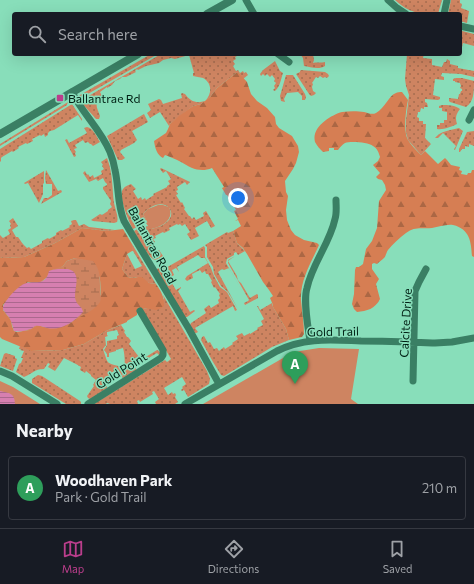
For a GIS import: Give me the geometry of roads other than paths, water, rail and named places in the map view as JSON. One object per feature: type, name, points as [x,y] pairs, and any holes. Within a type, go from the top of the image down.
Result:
[{"type":"street","points":[[211,12],[232,0]]},
{"type":"street","points":[[246,0],[253,12]]},
{"type":"street","points":[[388,0],[403,12]]},
{"type":"street","points":[[444,12],[447,0]]},
{"type":"street","points":[[462,26],[474,29]]},
{"type":"street","points":[[0,134],[135,56]]},
{"type":"street","points":[[281,56],[289,62]]},
{"type":"street","name":"Ballantrae Road","points":[[72,92],[76,101],[103,138],[110,152],[116,170],[120,210],[124,221],[189,329],[219,384]]},
{"type":"street","points":[[469,120],[474,110]]},
{"type":"street","points":[[310,341],[306,291],[308,281],[335,220],[336,200]]},
{"type":"street","name":"Calcite Drive","points":[[413,381],[415,291],[426,269]]},
{"type":"street","name":"Gold Point","points":[[88,404],[163,356],[163,350],[140,311]]},
{"type":"street","name":"Gold Trail","points":[[185,404],[268,356],[283,348],[296,344],[326,340],[444,342],[474,338]]},
{"type":"street","points":[[0,371],[12,376],[57,404]]},
{"type":"place","name":"Ballantrae Rd","points":[[60,98]]},
{"type":"place","name":"Woodhaven Park","points":[[295,384]]}]
